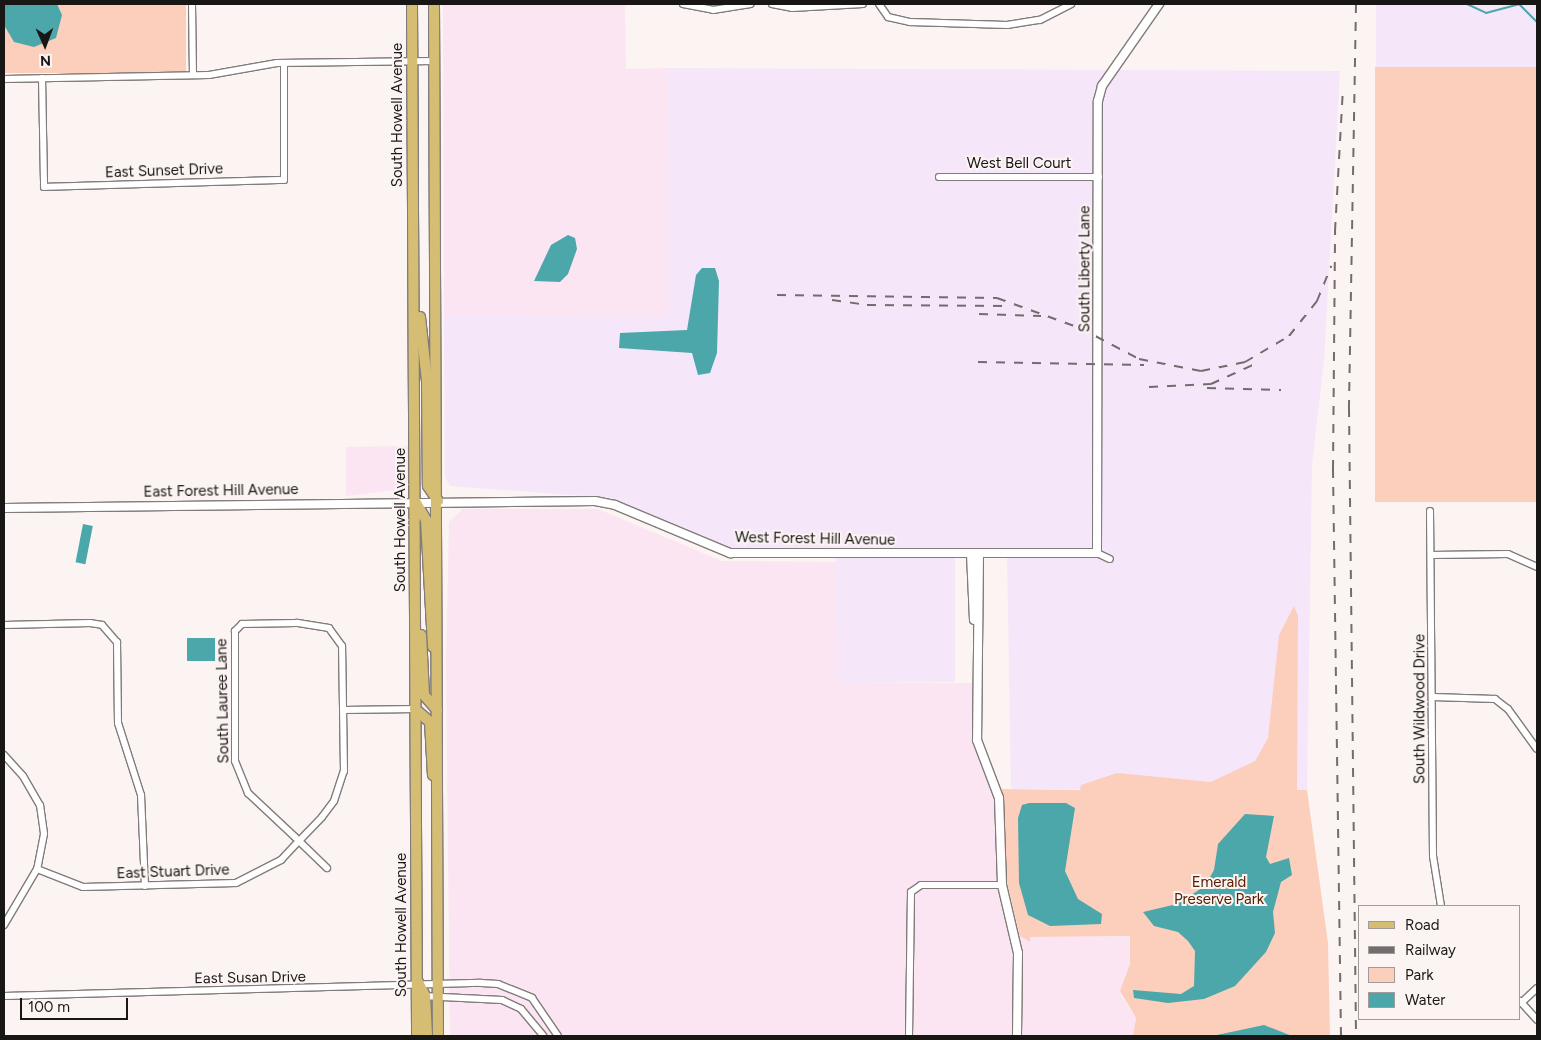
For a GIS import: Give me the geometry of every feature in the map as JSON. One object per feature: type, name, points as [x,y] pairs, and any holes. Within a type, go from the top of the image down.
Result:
[{"type":"main road","name":"South Howell Avenue","points":[[412,4],[418,982]]},
{"type":"main road","points":[[434,4],[438,501],[438,1036]]},
{"type":"main road","points":[[415,282],[427,381],[428,486],[438,501]]},
{"type":"main road","points":[[415,501],[426,520],[428,609],[438,678]]},
{"type":"main road","points":[[416,602],[424,695],[437,710]]},
{"type":"main road","points":[[415,709],[430,722],[430,762],[438,796]]},
{"type":"main road","points":[[418,982],[426,1036]]},
{"type":"main road","name":"South Howell Avenue","points":[[417,1036],[421,996]]},
{"type":"street","points":[[192,4],[193,76]]},
{"type":"street","points":[[683,4],[713,10],[751,4]]},
{"type":"street","points":[[772,4],[792,8],[862,4]]},
{"type":"street","points":[[879,4],[888,18],[910,22],[1007,25],[1040,20],[1071,4]]},
{"type":"street","name":"South Liberty Lane","points":[[1097,553],[1099,177],[1102,86],[1159,4]]},
{"type":"street","points":[[4,78],[193,76],[284,63],[434,60]]},
{"type":"street","name":"East Sunset Drive","points":[[42,78],[44,186],[284,180],[284,63]]},
{"type":"street","name":"West Bell Court","points":[[939,177],[1099,177]]},
{"type":"street","name":"East Forest Hill Avenue","points":[[4,508],[438,501]]},
{"type":"street","name":"West Forest Hill Avenue","points":[[438,501],[606,503],[730,553],[1097,553],[1110,558]]},
{"type":"street","name":"South Wildwood Drive","points":[[1430,511],[1434,697],[1433,864],[1441,905]]},
{"type":"street","points":[[975,554],[971,606],[977,632],[977,740],[999,798],[1002,884],[1018,953],[1017,1036]]},
{"type":"street","points":[[1431,555],[1508,554],[1537,567]]},
{"type":"street","points":[[4,625],[90,623],[111,632],[118,655],[120,732],[142,806],[145,886]]},
{"type":"street","name":"East Stuart Drive","points":[[37,869],[83,887],[236,883],[269,870],[300,841],[334,801],[343,782],[345,710],[342,646],[329,628],[296,623],[237,626]]},
{"type":"street","name":"South Lauree Lane","points":[[237,626],[238,774],[248,793],[327,868]]},
{"type":"street","points":[[1434,697],[1481,697],[1502,703],[1537,749]]},
{"type":"street","points":[[345,710],[415,709]]},
{"type":"street","points":[[4,755],[23,776],[40,805],[44,834],[37,869],[4,925]]},
{"type":"street","points":[[909,1036],[911,892],[921,885],[1002,884]]},
{"type":"street","points":[[418,982],[498,984],[516,990],[543,1010],[558,1036]]},
{"type":"street","name":"East Susan Drive","points":[[4,996],[406,987],[418,982]]},
{"type":"street","points":[[406,987],[421,996],[490,997],[512,1004],[533,1020],[544,1036]]},
{"type":"street","points":[[1537,988],[1521,1002],[1537,1020]]},
{"type":"shaded area","points":[[443,4],[625,4],[626,69],[668,68],[671,319],[444,315]]},
{"type":"shaded area","points":[[1376,4],[1537,4],[1537,68],[1376,68]]},
{"type":"shaded area","points":[[668,68],[1340,71],[1324,360],[1312,464],[1307,790],[1011,789],[1007,549],[955,550],[955,682],[837,683],[836,549],[730,548],[611,498],[450,486],[445,477],[444,315],[670,318]]},
{"type":"shaded area","points":[[409,446],[409,477],[403,489],[346,496],[346,447]]},
{"type":"shaded area","points":[[463,509],[598,509],[722,561],[837,562],[837,683],[983,683],[982,741],[1006,804],[1008,894],[1030,942],[1030,937],[1130,936],[1130,964],[1121,996],[1136,1018],[1133,1036],[450,1036],[446,667],[449,522]]},
{"type":"green space","points":[[4,4],[186,4],[186,73],[4,73]]},
{"type":"green space","points":[[1375,67],[1537,67],[1537,502],[1375,502]]},
{"type":"green space","name":"Emerald Preserve Park","points":[[1294,606],[1298,616],[1297,790],[1307,790],[1328,943],[1330,1036],[1133,1036],[1136,1018],[1120,991],[1130,964],[1130,936],[1030,937],[1030,942],[1020,936],[1007,882],[1002,789],[1080,790],[1081,785],[1117,773],[1211,782],[1255,761],[1268,738],[1279,635]]},
{"type":"water","points":[[4,4],[57,4],[62,15],[56,38],[34,47],[14,42],[4,25]]},
{"type":"water","points":[[568,235],[575,238],[577,249],[568,274],[560,282],[534,281],[551,245]]},
{"type":"water","points":[[702,268],[715,268],[719,281],[717,353],[710,373],[698,375],[692,353],[619,348],[620,333],[687,330],[696,275]]},
{"type":"water","points":[[83,524],[93,526],[85,564],[76,562]]},
{"type":"water","points":[[187,638],[215,638],[215,661],[187,661]]},
{"type":"water","points":[[1029,803],[1066,803],[1075,808],[1065,871],[1078,899],[1102,914],[1101,924],[1050,926],[1028,915],[1019,883],[1018,818],[1022,805]]},
{"type":"water","points":[[1245,814],[1274,816],[1266,857],[1270,864],[1289,858],[1292,875],[1281,882],[1273,912],[1275,933],[1266,952],[1235,986],[1204,999],[1168,1003],[1134,998],[1133,990],[1181,994],[1194,986],[1195,951],[1178,932],[1154,926],[1143,912],[1177,904],[1205,886],[1214,870],[1218,844]]},
{"type":"water","points":[[1264,1025],[1292,1036],[1212,1036],[1250,1028]]},
{"type":"waterway","points":[[1467,4],[1486,13],[1519,4],[1537,22]]},
{"type":"railway","points":[[1356,4],[1349,408],[1356,1036]]},
{"type":"railway","points":[[1341,1036],[1333,469],[1335,231],[1343,87]]},
{"type":"railway","points":[[777,295],[997,298],[1080,328],[1139,359],[1201,371],[1245,362],[1289,336],[1317,301],[1331,266]]},
{"type":"railway","points":[[832,300],[867,305],[1009,306]]},
{"type":"railway","points":[[979,314],[1041,316]]},
{"type":"railway","points":[[978,362],[1144,365]]},
{"type":"railway","points":[[1149,387],[1211,384],[1257,363]]},
{"type":"railway","points":[[1207,388],[1281,390]]}]
